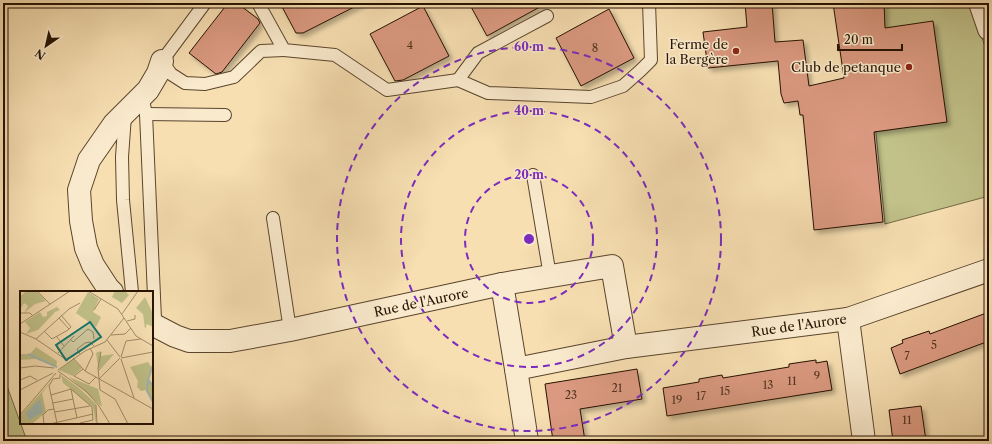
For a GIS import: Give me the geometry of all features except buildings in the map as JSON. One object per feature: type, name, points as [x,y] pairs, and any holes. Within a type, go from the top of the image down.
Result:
[{"type":"street","points":[[980,3],[989,29]]},
{"type":"street","points":[[111,291],[93,265],[86,248],[81,221],[80,190],[89,160],[114,124],[125,114],[144,105],[148,90],[158,73],[162,61]]},
{"type":"street","name":"Rue de l'Aurore","points":[[155,326],[189,341],[230,341],[290,330],[502,284],[612,266],[626,347]]},
{"type":"street","name":"Rue de l'Aurore","points":[[516,369],[626,347],[848,319],[989,270]]},
{"type":"street","points":[[502,284],[527,441]]},
{"type":"street","points":[[848,319],[864,441]]},
{"type":"lane","points":[[205,3],[162,61],[171,74],[185,82],[205,84],[234,77],[261,51],[284,50],[335,55],[387,90],[458,80],[488,93],[590,97],[623,86],[650,60],[649,3]]},
{"type":"lane","points":[[258,3],[284,50]]},
{"type":"lane","points":[[458,80],[478,53],[547,16]]},
{"type":"lane","points":[[155,326],[156,319],[144,105],[225,114]]},
{"type":"lane","points":[[125,114],[122,156],[123,200],[132,291]]},
{"type":"lane","points":[[533,176],[550,276]]},
{"type":"lane","points":[[273,218],[290,330]]},
{"type":"green space","points":[[863,3],[969,3],[989,57],[989,196],[885,224]]},
{"type":"green space","points":[[3,375],[27,441],[3,441]]},
{"type":"place","name":"Ferme de la Bergère","points":[[736,51]]},
{"type":"place","name":"Club de petanque","points":[[909,67]]}]
